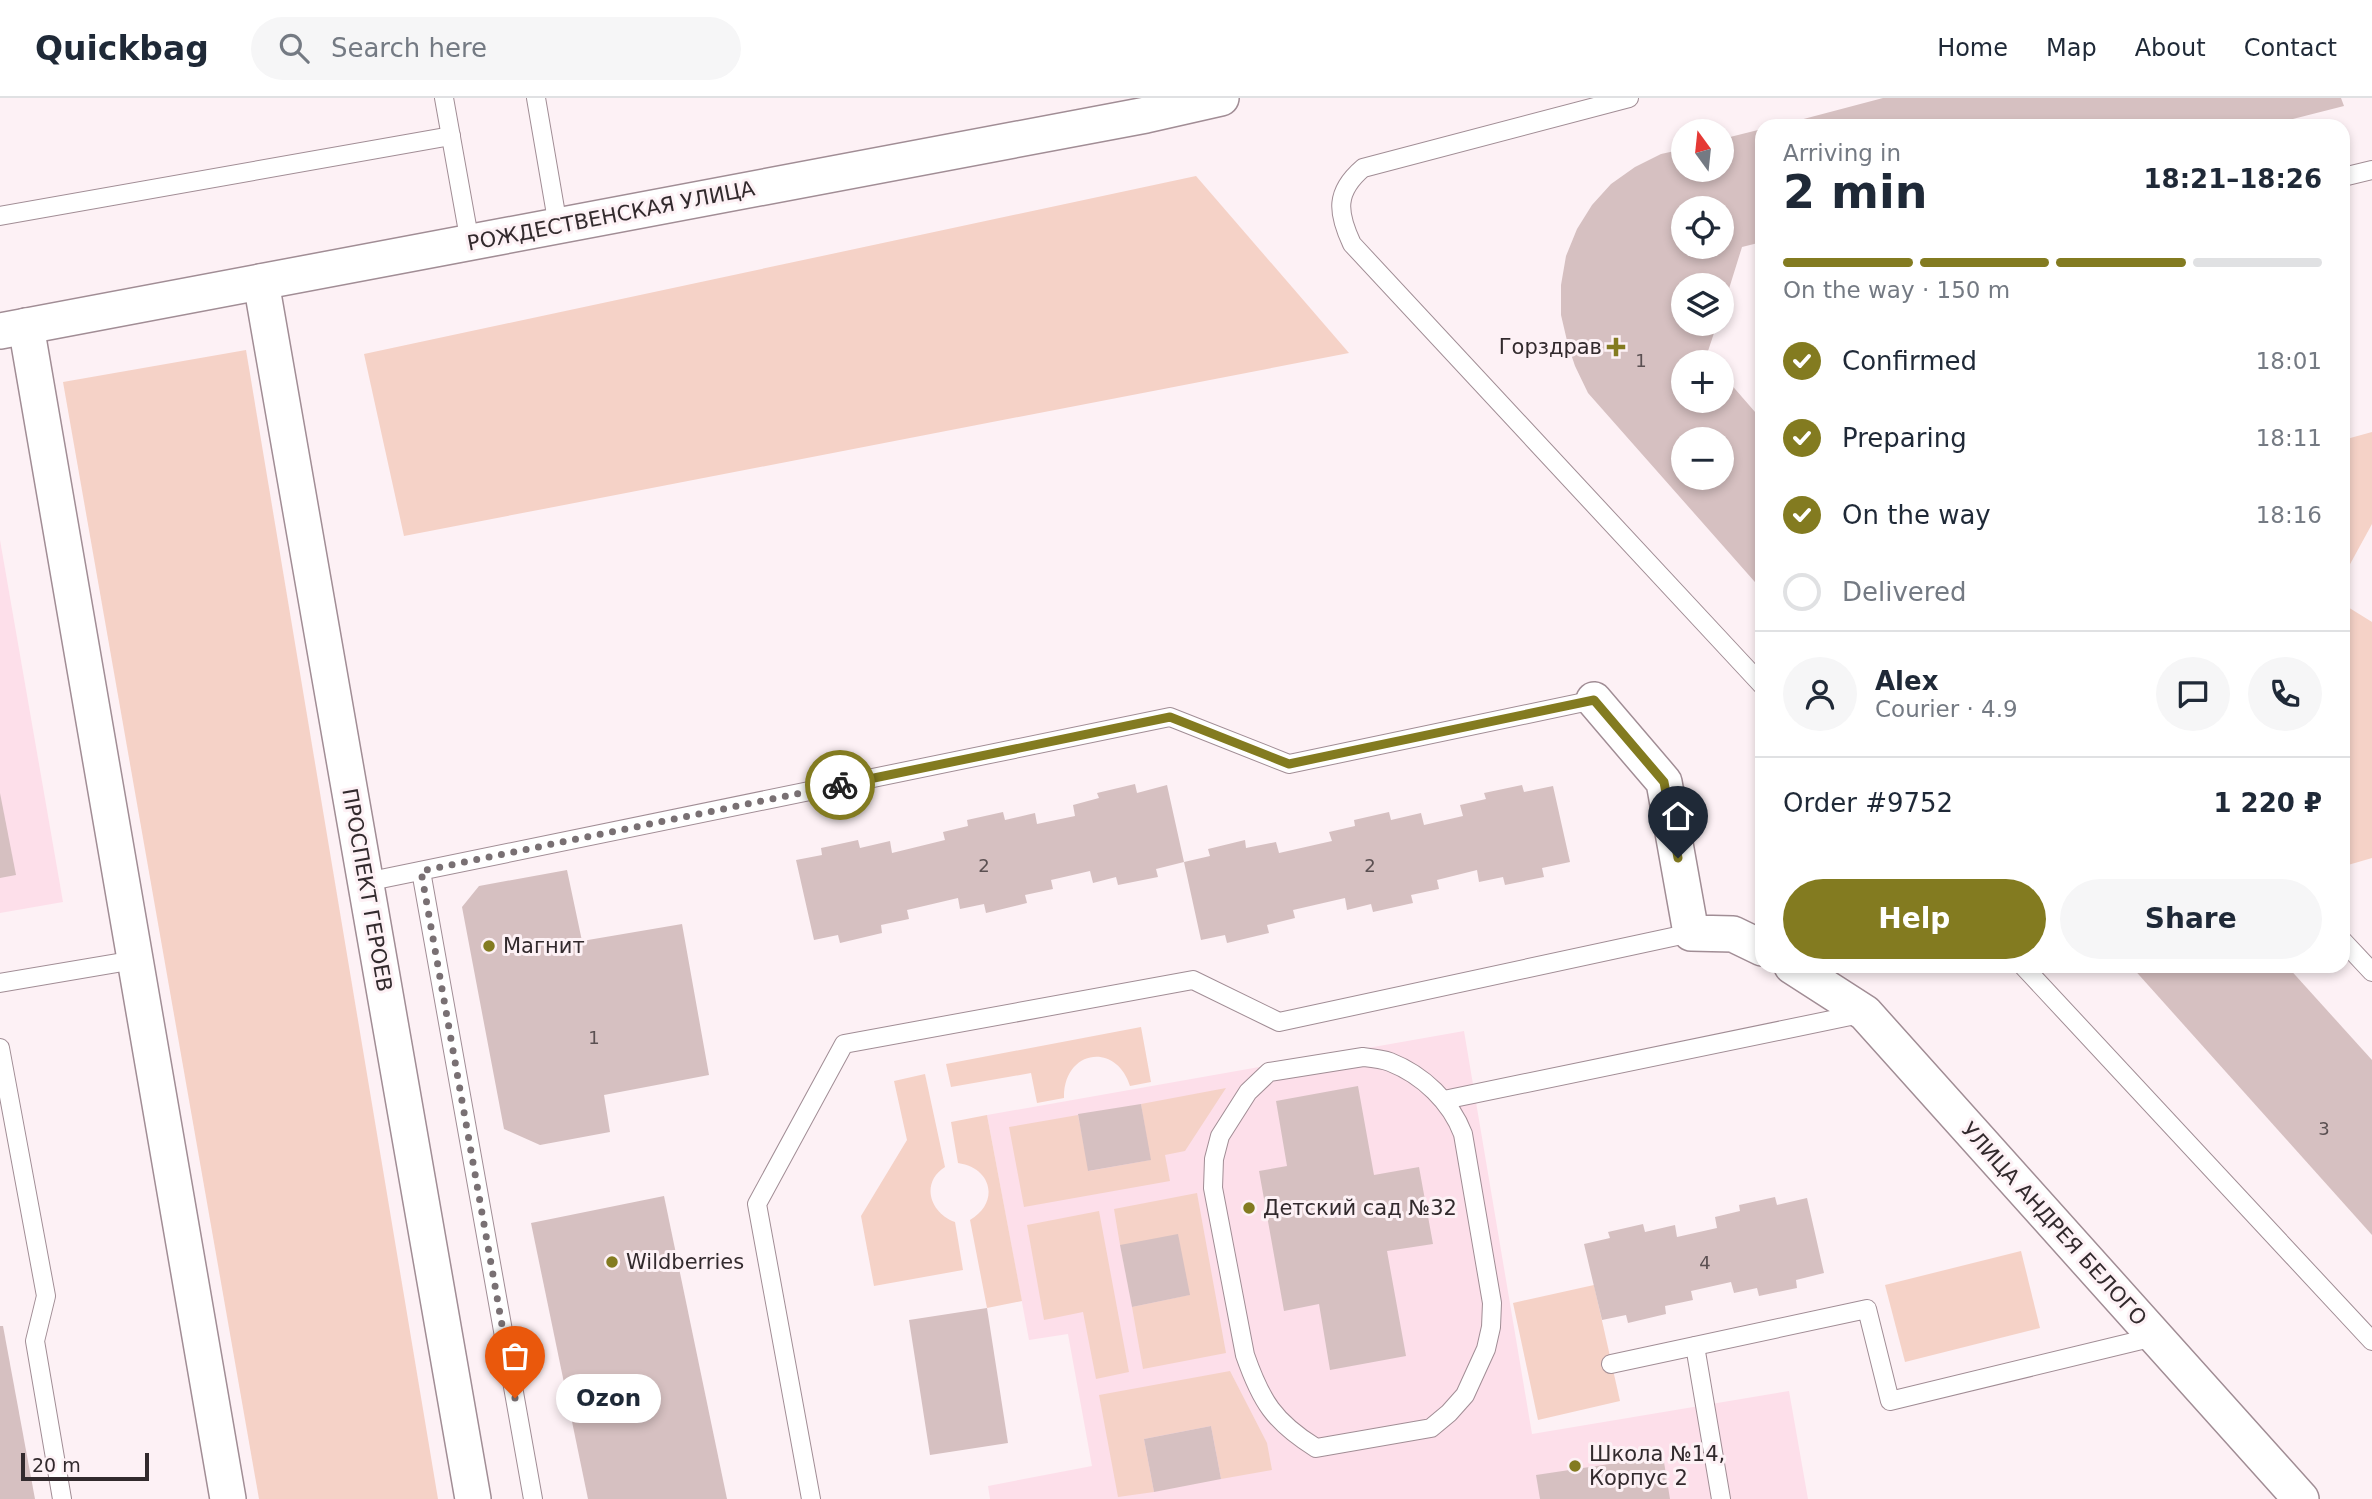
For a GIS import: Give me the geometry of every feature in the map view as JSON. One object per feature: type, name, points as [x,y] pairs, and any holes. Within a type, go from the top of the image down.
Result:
[{"type":"street","name":"РОЖДЕСТВЕНСКАЯ УЛИЦА","points":[[13,328],[470,243],[1201,100]]},
{"type":"street","name":"ПРОСПЕКТ ГЕРОЕВ","points":[[261,282],[473,1499]]},
{"type":"street","points":[[13,328],[135,960],[228,1499]]},
{"type":"street","points":[[1594,700],[1664,782],[1691,933],[1733,934],[1755,945]]},
{"type":"street","name":"УЛИЦА АНДРЕЯ БЕЛОГО","points":[[1803,973],[1865,1013],[2301,1499]]},
{"type":"lane","points":[[444,98],[470,243]]},
{"type":"lane","points":[[536,98],[558,226]]},
{"type":"lane","points":[[1629,98],[1363,168],[1350,179],[1341,200],[1342,223],[1352,244],[1755,677]]},
{"type":"lane","points":[[0,216],[451,136]]},
{"type":"lane","points":[[2350,175],[2372,170]]},
{"type":"lane","points":[[366,882],[1170,717],[1289,764],[1594,700]]},
{"type":"lane","points":[[421,871],[533,1499]]},
{"type":"lane","points":[[811,1499],[757,1204],[844,1044],[1193,980],[1279,1022],[1691,933]]},
{"type":"lane","points":[[2350,948],[2372,972]]},
{"type":"lane","points":[[0,983],[135,960]]},
{"type":"lane","points":[[2030,973],[2372,1341]]},
{"type":"lane","points":[[1444,1100],[1865,1013]]},
{"type":"lane","points":[[0,1048],[46,1296],[35,1341],[62,1499]]},
{"type":"lane","points":[[1363,1056],[1390,1062],[1412,1074],[1444,1100],[1456,1116],[1463,1135],[1488,1277],[1492,1303],[1491,1327],[1486,1349],[1465,1395],[1431,1428],[1316,1448],[1294,1435],[1276,1418],[1252,1378],[1245,1355],[1213,1188],[1214,1159],[1220,1136],[1248,1092],[1269,1072],[1363,1056]]},
{"type":"lane","points":[[1611,1364],[1867,1309],[1890,1401],[2154,1337]]},
{"type":"lane","points":[[1695,1346],[1721,1499]]},
{"type":"shaded area","points":[[1196,176],[1349,353],[404,536],[364,354]]},
{"type":"shaded area","points":[[246,350],[438,1499],[259,1499],[63,382]]},
{"type":"shaded area","points":[[2372,432],[2372,524],[2350,564],[2350,438]]},
{"type":"shaded area","points":[[0,540],[63,902],[0,913]]},
{"type":"shaded area","points":[[2350,608],[2372,622],[2372,858],[2350,864]]},
{"type":"shaded area","points":[[1141,1027],[1151,1082],[1130,1086],[1114,1062],[1103,1057],[1091,1057],[1081,1061],[1072,1070],[1066,1082],[1064,1098],[1037,1103],[1031,1073],[951,1087],[946,1064]]},
{"type":"shaded area","name":"Детский сад №32","points":[[1464,1031],[1532,1434],[1789,1391],[1808,1499],[990,1499],[988,1486],[1092,1466],[1068,1334],[1029,1340],[987,1115]]},
{"type":"shaded area","points":[[925,1074],[945,1167],[932,1181],[931,1197],[939,1212],[955,1222],[963,1270],[874,1286],[861,1216],[907,1140],[894,1081]]},
{"type":"shaded area","points":[[1226,1088],[1185,1151],[1165,1155],[1170,1181],[1024,1207],[1009,1127],[1078,1115],[1089,1171],[1150,1160],[1141,1104]]},
{"type":"shaded area","points":[[987,1115],[1022,1301],[987,1308],[970,1220],[986,1204],[988,1187],[985,1178],[978,1171],[958,1163],[951,1122]]},
{"type":"shaded area","points":[[1197,1193],[1226,1353],[1143,1369],[1132,1307],[1189,1295],[1120,1245],[1114,1209]]},
{"type":"shaded area","points":[[1099,1211],[1129,1372],[1096,1379],[1083,1312],[1044,1320],[1027,1225]]},
{"type":"shaded area","points":[[2021,1251],[2040,1328],[1905,1362],[1885,1285]]},
{"type":"shaded area","points":[[1594,1285],[1620,1401],[1538,1420],[1513,1303]]},
{"type":"shaded area","points":[[1230,1371],[1267,1443],[1272,1470],[1221,1479],[1211,1426],[1144,1439],[1154,1492],[1118,1497],[1099,1395]]},
{"type":"building","points":[[1883,98],[2341,98],[2344,106],[2293,119],[1804,119]]},
{"type":"building","points":[[1755,131],[1755,244],[1742,247],[1734,273],[1671,273],[1671,336],[1713,336],[1708,350],[1671,350],[1671,413],[1734,413],[1734,388],[1755,412],[1755,582],[1674,490],[1734,490],[1734,427],[1671,427],[1671,487],[1588,393],[1575,366],[1561,315],[1561,285],[1566,256],[1577,229],[1592,205],[1611,184],[1635,167],[1671,152],[1671,182],[1734,182],[1734,136]]},
{"type":"building","points":[[1135,784],[1137,793],[1167,785],[1184,862],[1156,869],[1158,877],[1118,885],[1116,877],[1093,883],[1090,871],[1051,880],[1053,889],[1025,895],[1027,903],[986,913],[984,904],[960,909],[958,898],[907,910],[909,919],[881,925],[882,933],[840,943],[838,935],[814,940],[796,860],[822,855],[821,848],[858,840],[860,848],[890,841],[892,853],[945,840],[943,832],[968,826],[967,820],[1003,812],[1005,820],[1035,813],[1037,824],[1075,816],[1073,805],[1099,798],[1097,793]]},
{"type":"building","points":[[1522,785],[1524,792],[1553,786],[1570,862],[1542,868],[1544,877],[1505,885],[1503,877],[1479,882],[1477,870],[1437,880],[1439,889],[1411,895],[1413,903],[1373,912],[1371,904],[1347,910],[1345,898],[1293,910],[1295,918],[1267,925],[1269,933],[1227,943],[1225,935],[1201,940],[1184,862],[1210,856],[1208,849],[1245,840],[1246,848],[1276,842],[1279,853],[1332,841],[1329,832],[1355,826],[1354,820],[1389,812],[1391,820],[1421,813],[1424,825],[1463,816],[1460,805],[1486,799],[1484,793]]},
{"type":"building","points":[[0,793],[16,875],[0,878]]},
{"type":"building","points":[[567,870],[582,941],[682,924],[709,1075],[604,1095],[610,1132],[540,1145],[504,1129],[462,907],[479,886]]},
{"type":"building","points":[[2137,973],[2293,973],[2372,1060],[2372,1235]]},
{"type":"building","points":[[1358,1086],[1374,1175],[1419,1167],[1433,1244],[1387,1251],[1406,1356],[1330,1370],[1319,1304],[1284,1311],[1259,1171],[1287,1166],[1276,1101]]},
{"type":"building","points":[[1141,1104],[1151,1160],[1088,1171],[1078,1114]]},
{"type":"building","points":[[664,1196],[727,1499],[588,1499],[531,1223]]},
{"type":"building","points":[[1775,1197],[1777,1205],[1807,1198],[1824,1273],[1796,1280],[1797,1288],[1759,1296],[1757,1288],[1734,1293],[1731,1282],[1691,1291],[1693,1300],[1665,1306],[1666,1314],[1628,1323],[1626,1315],[1602,1320],[1584,1244],[1610,1238],[1608,1232],[1643,1224],[1645,1232],[1675,1225],[1677,1237],[1717,1228],[1715,1217],[1740,1211],[1739,1205]]},
{"type":"building","points":[[1178,1234],[1190,1295],[1132,1307],[1120,1245]]},
{"type":"building","points":[[987,1308],[1008,1443],[930,1455],[909,1320]]},
{"type":"building","points":[[0,1326],[3,1326],[35,1499],[0,1499]]},
{"type":"building","points":[[1211,1426],[1221,1479],[1154,1492],[1144,1439]]},
{"type":"building","points":[[1663,1456],[1670,1499],[1540,1499],[1536,1475]]},
{"type":"way so far","points":[[515,1398],[421,871],[840,785]]},
{"type":"place","name":"Горздрав","points":[[1616,347]]},
{"type":"place","name":"Магнит","points":[[489,946]]},
{"type":"place","name":"Детский сад №32","points":[[1249,1208]]},
{"type":"place","name":"Wildberries","points":[[612,1262]]},
{"type":"place","name":"Ozon","points":[[515,1398]]},
{"type":"place","name":"Школа №14, Корпус 2","points":[[1575,1466]]},
{"type":"route","points":[[840,785],[1170,717],[1289,764],[1594,700],[1664,782],[1678,858]]}]
